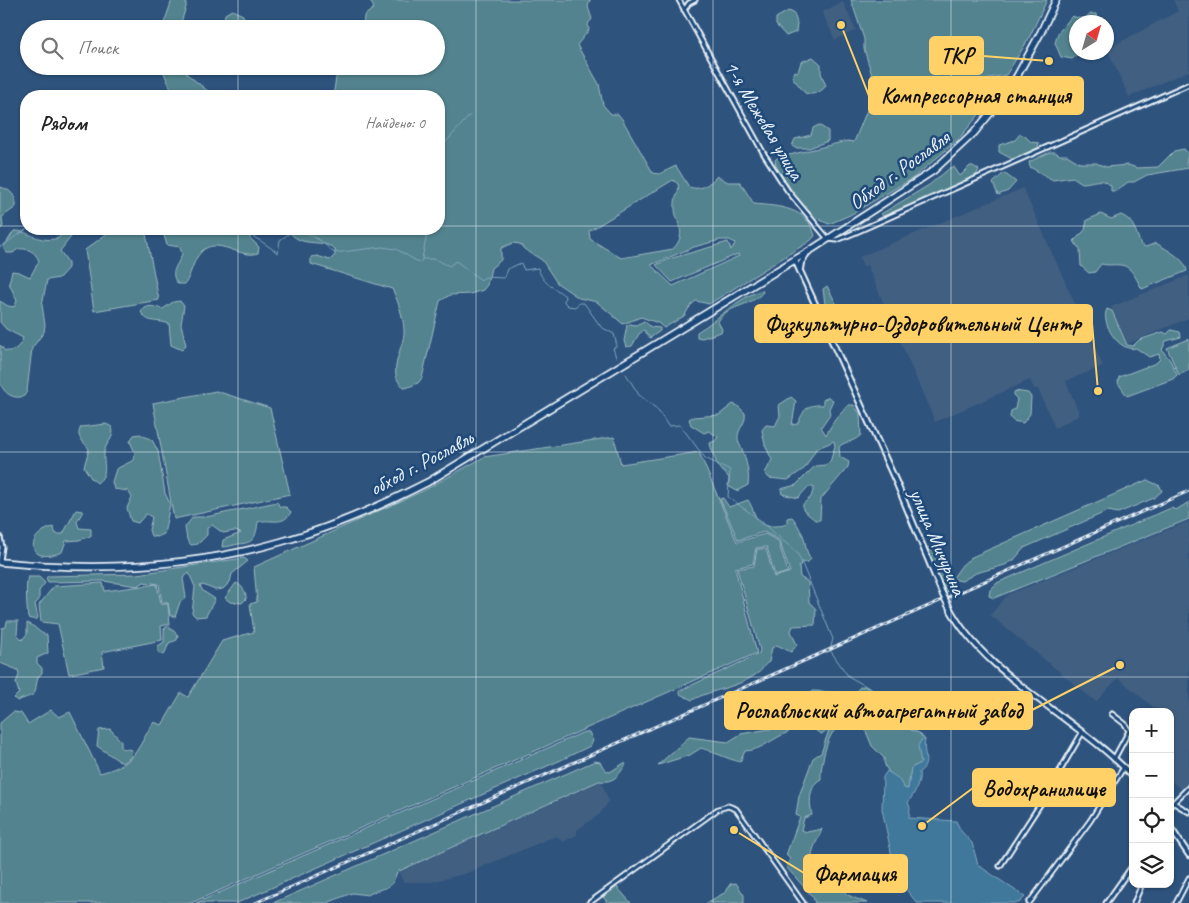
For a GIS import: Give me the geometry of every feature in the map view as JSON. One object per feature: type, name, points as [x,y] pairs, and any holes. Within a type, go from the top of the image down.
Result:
[{"type":"highway","name":"Обход г. Рославля","points":[[811,250],[933,171],[974,133],[1010,89],[1056,0]]},
{"type":"highway","name":"обход г. Рославль","points":[[0,562],[53,566],[103,566],[171,562],[262,547],[324,528],[404,494],[452,468],[811,250]]},
{"type":"main road","points":[[800,271],[801,263],[811,250]]},
{"type":"main road","name":"улица Мичурина","points":[[795,260],[897,484],[942,592],[961,630],[978,648],[1128,771]]},
{"type":"main road","points":[[785,266],[794,266],[800,271]]},
{"type":"main road","points":[[1174,833],[1189,855]]},
{"type":"street","name":"1-я Межевая улица","points":[[679,0],[764,153],[788,191],[828,239]]},
{"type":"street","points":[[684,10],[689,3],[695,0]]},
{"type":"street","points":[[828,239],[837,240],[843,238],[1189,84]]},
{"type":"street","points":[[0,537],[0,562]]},
{"type":"street","points":[[1112,714],[1125,724],[1129,731],[1114,758]]},
{"type":"street","points":[[1000,866],[1043,800],[1082,733]]},
{"type":"street","points":[[1029,903],[1090,821],[1124,767]]},
{"type":"street","points":[[1189,787],[1174,802],[1189,812]]},
{"type":"street","points":[[589,903],[718,809],[728,806],[736,809],[803,903]]},
{"type":"street","points":[[1106,903],[1129,871]]},
{"type":"street","points":[[1176,903],[1189,878]]},
{"type":"street","points":[[1134,903],[1140,888]]},
{"type":"shaded area","points":[[1173,0],[1189,0],[1189,71],[1129,97],[1112,60],[1114,60],[1114,45],[1178,11]]},
{"type":"shaded area","points":[[843,2],[856,30],[835,40],[822,12]]},
{"type":"shaded area","points":[[1023,188],[1103,366],[1066,381],[1080,415],[1055,428],[1038,389],[1034,389],[1030,380],[935,422],[867,265],[863,266],[859,257]]},
{"type":"shaded area","points":[[1189,275],[1189,318],[1127,344],[1111,307]]},
{"type":"shaded area","points":[[1189,521],[1189,781],[1182,790],[1174,783],[1174,708],[1154,708],[1118,678],[1096,702],[990,615],[1007,595]]},
{"type":"shaded area","points":[[921,740],[925,740],[926,762],[923,769],[919,772],[919,780],[913,796],[908,802],[910,808],[909,818],[956,821],[961,831],[972,843],[978,865],[1025,897],[1019,903],[917,903],[892,872],[892,857],[882,809],[883,777],[887,771],[898,778],[904,788],[908,789],[911,768],[921,763],[918,746]]},
{"type":"shaded area","points":[[601,781],[609,801],[600,814],[577,830],[577,835],[563,842],[556,836],[465,874],[431,882],[403,882],[399,872]]},
{"type":"green space","points":[[172,0],[186,0],[182,20],[165,20]]},
{"type":"green space","points":[[370,0],[590,0],[588,7],[592,19],[588,24],[589,30],[577,45],[599,84],[603,105],[611,114],[618,114],[622,119],[653,173],[659,174],[676,166],[689,187],[693,188],[704,186],[717,176],[728,182],[740,182],[754,204],[782,207],[799,214],[806,219],[815,236],[810,241],[709,304],[696,301],[684,316],[664,328],[658,323],[641,317],[623,324],[597,302],[579,298],[557,283],[542,260],[524,249],[520,244],[513,243],[501,248],[501,260],[491,268],[487,285],[483,290],[470,294],[450,295],[440,301],[422,378],[418,383],[406,388],[400,383],[396,371],[404,329],[401,311],[392,289],[311,264],[311,257],[317,256],[330,260],[335,255],[335,249],[323,244],[304,241],[292,235],[445,235],[445,90],[334,90],[336,75],[445,75],[445,20],[364,20],[364,16],[374,8]],"holes":[[[673,180],[678,184],[675,210],[681,232],[678,243],[673,249],[621,258],[590,239],[589,231]],[[720,240],[730,240],[735,244],[731,250],[728,242],[669,259],[656,265],[672,282],[738,254],[739,256],[673,286],[651,265],[694,247]]]},
{"type":"green space","points":[[851,0],[1047,0],[1028,40],[1006,75],[989,78],[987,84],[993,97],[992,101],[984,105],[982,111],[957,141],[913,178],[850,215],[829,224],[820,220],[805,208],[776,167],[775,160],[847,141],[854,142],[876,88],[864,49],[864,39]]},
{"type":"green space","points":[[232,10],[243,15],[245,20],[225,20],[225,14]]},
{"type":"green space","points":[[788,11],[794,13],[797,23],[796,32],[786,36],[776,25],[776,18]]},
{"type":"green space","points":[[1069,20],[1069,58],[1061,57],[1055,43],[1058,33]]},
{"type":"green space","points":[[813,57],[821,64],[821,73],[826,86],[817,93],[808,94],[792,77],[795,71],[798,72],[801,62]]},
{"type":"green space","points":[[165,75],[188,75],[207,90],[171,90]]},
{"type":"green space","points":[[819,125],[828,131],[828,141],[809,148],[795,148],[792,146],[795,139],[811,135],[813,128]]},
{"type":"green space","points":[[1020,134],[1031,142],[1039,143],[1038,148],[1014,160],[999,152],[999,145],[1015,140]]},
{"type":"green space","points":[[1184,149],[1188,153],[1186,164],[1189,168],[1147,175],[1134,182],[1128,182],[1116,191],[1111,191],[1111,186],[1104,181],[1082,183],[1073,177],[1053,180],[1030,167],[1029,162],[1050,152],[1055,152],[1060,155],[1067,155],[1080,163],[1096,163],[1106,167],[1128,165],[1137,168],[1158,167],[1174,151]]},
{"type":"green space","points":[[970,166],[979,170],[975,177],[883,216],[881,214],[929,185],[950,168],[954,167],[960,176]]},
{"type":"green space","points":[[1004,173],[1016,182],[1008,191],[998,195],[993,183]]},
{"type":"green space","points":[[0,187],[7,189],[12,194],[16,207],[2,217],[3,227],[0,229]]},
{"type":"green space","points":[[1101,214],[1111,219],[1121,215],[1125,217],[1134,227],[1141,245],[1146,247],[1156,243],[1179,258],[1186,266],[1187,271],[1142,289],[1134,274],[1125,266],[1101,264],[1095,272],[1089,273],[1081,266],[1080,250],[1074,241],[1085,230],[1087,220]]},
{"type":"green space","points":[[14,231],[20,231],[20,235],[30,235],[45,239],[59,238],[61,235],[72,235],[60,251],[68,262],[68,268],[59,278],[47,280],[42,305],[45,325],[44,332],[32,348],[27,391],[24,396],[16,397],[6,393],[0,383],[0,345],[5,351],[11,351],[20,344],[23,338],[6,329],[0,322],[0,301],[14,307],[17,301],[9,283],[12,271],[30,277],[39,261],[28,250],[18,249],[13,253],[7,253],[3,248]]},
{"type":"green space","points":[[105,235],[146,235],[159,300],[94,311],[85,250]]},
{"type":"green space","points":[[164,235],[250,235],[250,238],[259,247],[258,253],[251,254],[222,247],[207,247],[198,255],[185,284],[178,284],[175,280],[174,272],[182,254],[180,247],[167,245]]},
{"type":"green space","points":[[827,286],[841,314],[837,318],[825,304],[823,289]]},
{"type":"green space","points":[[762,290],[763,292],[752,301],[732,309],[721,316],[718,322],[722,329],[721,332],[702,338],[697,337],[697,332],[736,303]]},
{"type":"green space","points":[[180,301],[184,306],[181,324],[186,345],[182,350],[171,345],[169,324],[147,319],[141,312],[146,307],[163,309],[173,302]]},
{"type":"green space","points":[[1107,309],[1112,311],[1127,345],[1133,346],[1139,340],[1163,332],[1167,334],[1171,330],[1180,332],[1181,337],[1166,341],[1162,350],[1170,360],[1177,375],[1173,379],[1127,396],[1118,383],[1119,377],[1156,363],[1160,359],[1159,354],[1149,357],[1136,348],[1123,346],[1109,328],[1106,321]]},
{"type":"green space","points":[[644,321],[651,327],[660,328],[660,331],[650,338],[644,330],[639,334],[632,346],[626,347],[624,341],[627,325],[636,325]]},
{"type":"green space","points":[[1189,339],[1189,370],[1179,375],[1167,348]]},
{"type":"green space","points":[[216,391],[270,408],[290,494],[174,519],[153,403]]},
{"type":"green space","points":[[1015,391],[1028,393],[1031,397],[1030,414],[1023,423],[1013,421],[1010,417],[1011,411],[1015,409],[1017,399],[1013,395]]},
{"type":"green space","points":[[791,397],[796,401],[792,425],[797,424],[809,407],[823,405],[823,400],[828,397],[833,400],[829,409],[830,414],[821,427],[826,435],[834,421],[848,405],[854,405],[860,414],[861,435],[839,447],[840,457],[849,462],[848,467],[821,499],[820,520],[815,520],[803,510],[803,504],[811,497],[814,487],[808,487],[798,498],[782,494],[781,489],[796,485],[815,466],[825,465],[830,462],[835,446],[834,441],[816,449],[805,468],[788,480],[769,478],[765,473],[772,460],[765,445],[762,430],[766,425],[775,426],[780,416],[779,405]]},
{"type":"green space","points":[[733,404],[745,413],[745,420],[738,435],[738,442],[745,458],[748,476],[748,485],[737,491],[728,486],[729,478],[718,466],[714,455],[710,443],[718,437],[709,431],[704,433],[691,425],[689,419],[719,415]]},
{"type":"green space","points":[[106,424],[112,427],[113,435],[104,453],[105,469],[103,476],[97,483],[91,478],[84,467],[89,449],[80,439],[79,431],[81,427]]},
{"type":"green space","points":[[140,434],[152,440],[158,451],[165,493],[170,504],[164,534],[157,537],[151,536],[149,530],[152,517],[146,514],[138,523],[131,521],[127,508],[132,497],[128,491],[114,489],[112,482],[116,469],[134,460],[135,453],[130,441],[134,435]]},
{"type":"green space","points":[[614,437],[621,464],[699,452],[737,542],[765,534],[778,541],[788,572],[775,576],[767,547],[756,548],[753,564],[735,568],[757,653],[191,903],[0,903],[0,723],[13,712],[21,713],[28,724],[51,710],[59,717],[70,712],[100,773],[122,765],[139,748],[154,722],[162,725],[181,693],[188,697],[222,641],[254,632],[250,604],[257,602],[254,567],[423,491],[484,457]]},
{"type":"green space","points":[[1147,480],[1160,486],[1162,491],[1154,498],[1118,513],[1108,511],[1024,548],[1014,560],[1005,565],[976,573],[962,581],[952,579],[962,565],[972,557]]},
{"type":"green space","points":[[723,498],[729,507],[748,500],[757,519],[763,525],[782,525],[787,523],[787,518],[792,517],[803,535],[811,559],[807,563],[802,562],[799,567],[800,577],[808,582],[809,602],[816,609],[815,625],[793,626],[791,631],[797,645],[791,652],[777,645],[772,648],[769,662],[751,678],[692,700],[680,694],[679,691],[759,654],[760,650],[737,569],[754,566],[757,549],[766,549],[774,577],[790,572],[779,540],[764,532],[738,540],[720,499]]},
{"type":"green space","points":[[277,502],[280,507],[286,507],[291,512],[288,517],[280,521],[258,522],[254,538],[248,542],[222,547],[223,540],[241,533],[235,531],[223,533],[212,525],[207,528],[207,535],[198,544],[191,545],[187,540],[185,527],[193,517],[206,517]]},
{"type":"green space","points":[[1189,502],[1189,519],[994,598],[989,596],[990,590],[997,583],[1171,508],[1176,510]]},
{"type":"green space","points":[[76,510],[83,511],[77,522],[79,528],[91,529],[91,536],[79,540],[66,541],[62,552],[42,555],[36,552],[34,542],[37,536],[53,527],[56,534],[63,534]]},
{"type":"green space","points":[[928,547],[936,555],[947,577],[951,588],[946,593],[927,549]]},
{"type":"green space","points":[[244,558],[248,561],[232,574],[230,582],[223,589],[215,590],[203,585],[200,586],[203,591],[215,599],[206,616],[196,617],[192,613],[195,587],[189,573],[183,578],[186,598],[180,602],[175,617],[170,615],[168,603],[162,603],[159,584],[144,582],[138,586],[103,581],[48,582],[46,578],[48,576],[137,574]]},
{"type":"green space","points":[[28,577],[39,577],[45,583],[39,591],[39,600],[35,604],[38,618],[36,620],[28,618],[26,590]]},
{"type":"green space","points":[[103,583],[105,591],[157,584],[161,604],[168,604],[170,624],[161,626],[162,640],[102,652],[104,667],[69,674],[58,624],[41,622],[39,605],[54,586]]},
{"type":"green space","points":[[236,583],[242,587],[246,594],[246,599],[242,603],[230,602],[225,598]]},
{"type":"green space","points":[[7,621],[18,621],[17,634],[22,640],[27,634],[27,623],[47,635],[48,653],[37,658],[37,663],[42,668],[42,673],[38,677],[35,692],[17,701],[14,698],[19,693],[16,683],[19,675],[18,670],[0,663],[2,628],[6,627]]},
{"type":"green space","points":[[168,626],[178,635],[177,640],[169,643],[164,655],[158,652],[158,646],[164,642],[164,629]]},
{"type":"green space","points":[[864,686],[896,703],[911,730],[919,733],[925,740],[921,741],[921,763],[911,768],[908,789],[904,788],[888,771],[884,758],[872,746],[862,722],[852,728],[849,726],[833,732],[825,751],[821,779],[814,785],[812,790],[810,805],[812,815],[804,818],[801,830],[807,832],[822,829],[812,855],[815,866],[819,872],[836,869],[846,870],[852,877],[839,878],[842,889],[848,895],[867,903],[815,903],[813,897],[786,867],[790,859],[786,855],[800,817],[796,815],[799,796],[813,758],[821,753],[829,730],[821,734],[811,726],[806,717],[807,708],[803,702],[812,691],[845,693],[851,699],[850,705],[854,709],[839,715],[869,710],[870,712],[864,721],[875,711],[871,706],[863,709],[858,708],[852,696],[860,687]]},
{"type":"green space","points":[[786,726],[789,732],[757,749],[745,751],[740,762],[701,748],[690,755],[658,765],[689,737],[728,742],[741,734]]},
{"type":"green space","points":[[110,729],[121,741],[121,748],[132,750],[131,757],[122,763],[97,746],[99,730]]},
{"type":"green space","points":[[584,732],[589,732],[593,741],[590,746],[237,903],[196,903]]},
{"type":"green space","points":[[595,761],[600,762],[605,770],[610,772],[624,763],[626,764],[612,780],[599,781],[397,872],[392,883],[386,888],[368,895],[352,893],[327,903],[273,903]]},
{"type":"green space","points":[[736,883],[744,895],[744,903],[706,903],[726,892],[730,884]]},
{"type":"green space","points":[[617,887],[631,903],[608,903],[603,897]]},
{"type":"waterway","points":[[445,142],[470,115]]},
{"type":"waterway","points":[[0,247],[20,234]]},
{"type":"waterway","points":[[57,235],[62,235]]},
{"type":"waterway","points":[[250,235],[278,253],[280,240],[287,235]]},
{"type":"waterway","points":[[310,235],[321,241],[334,253],[382,247],[396,249],[420,263],[422,259],[435,259],[449,266],[456,261],[481,280],[485,277],[504,278],[507,269],[521,263],[524,270],[538,268],[546,282],[565,296],[564,302],[568,306],[575,307],[579,303],[584,303],[601,327],[614,334],[617,346],[613,348],[616,357]]},
{"type":"waterway","points":[[422,259],[427,235]]},
{"type":"waterway","points":[[626,374],[639,395],[657,409],[668,426],[680,425],[705,458],[730,470],[728,497],[760,520],[798,554],[833,639],[830,650],[848,676],[896,703],[911,730],[919,733],[925,740]]},
{"type":"railway","points":[[255,903],[1189,491]]},
{"type":"place","name":"Компрессорная станция","points":[[841,25]]},
{"type":"place","name":"ТКР","points":[[1049,61]]},
{"type":"place","name":"Физкультурно-Оздоровительный Центр","points":[[1098,391]]},
{"type":"place","name":"Рославльский автоагрегатный завод","points":[[1120,665]]},
{"type":"place","name":"Водохранилище","points":[[922,826]]},
{"type":"place","name":"Фармация","points":[[734,830]]}]
